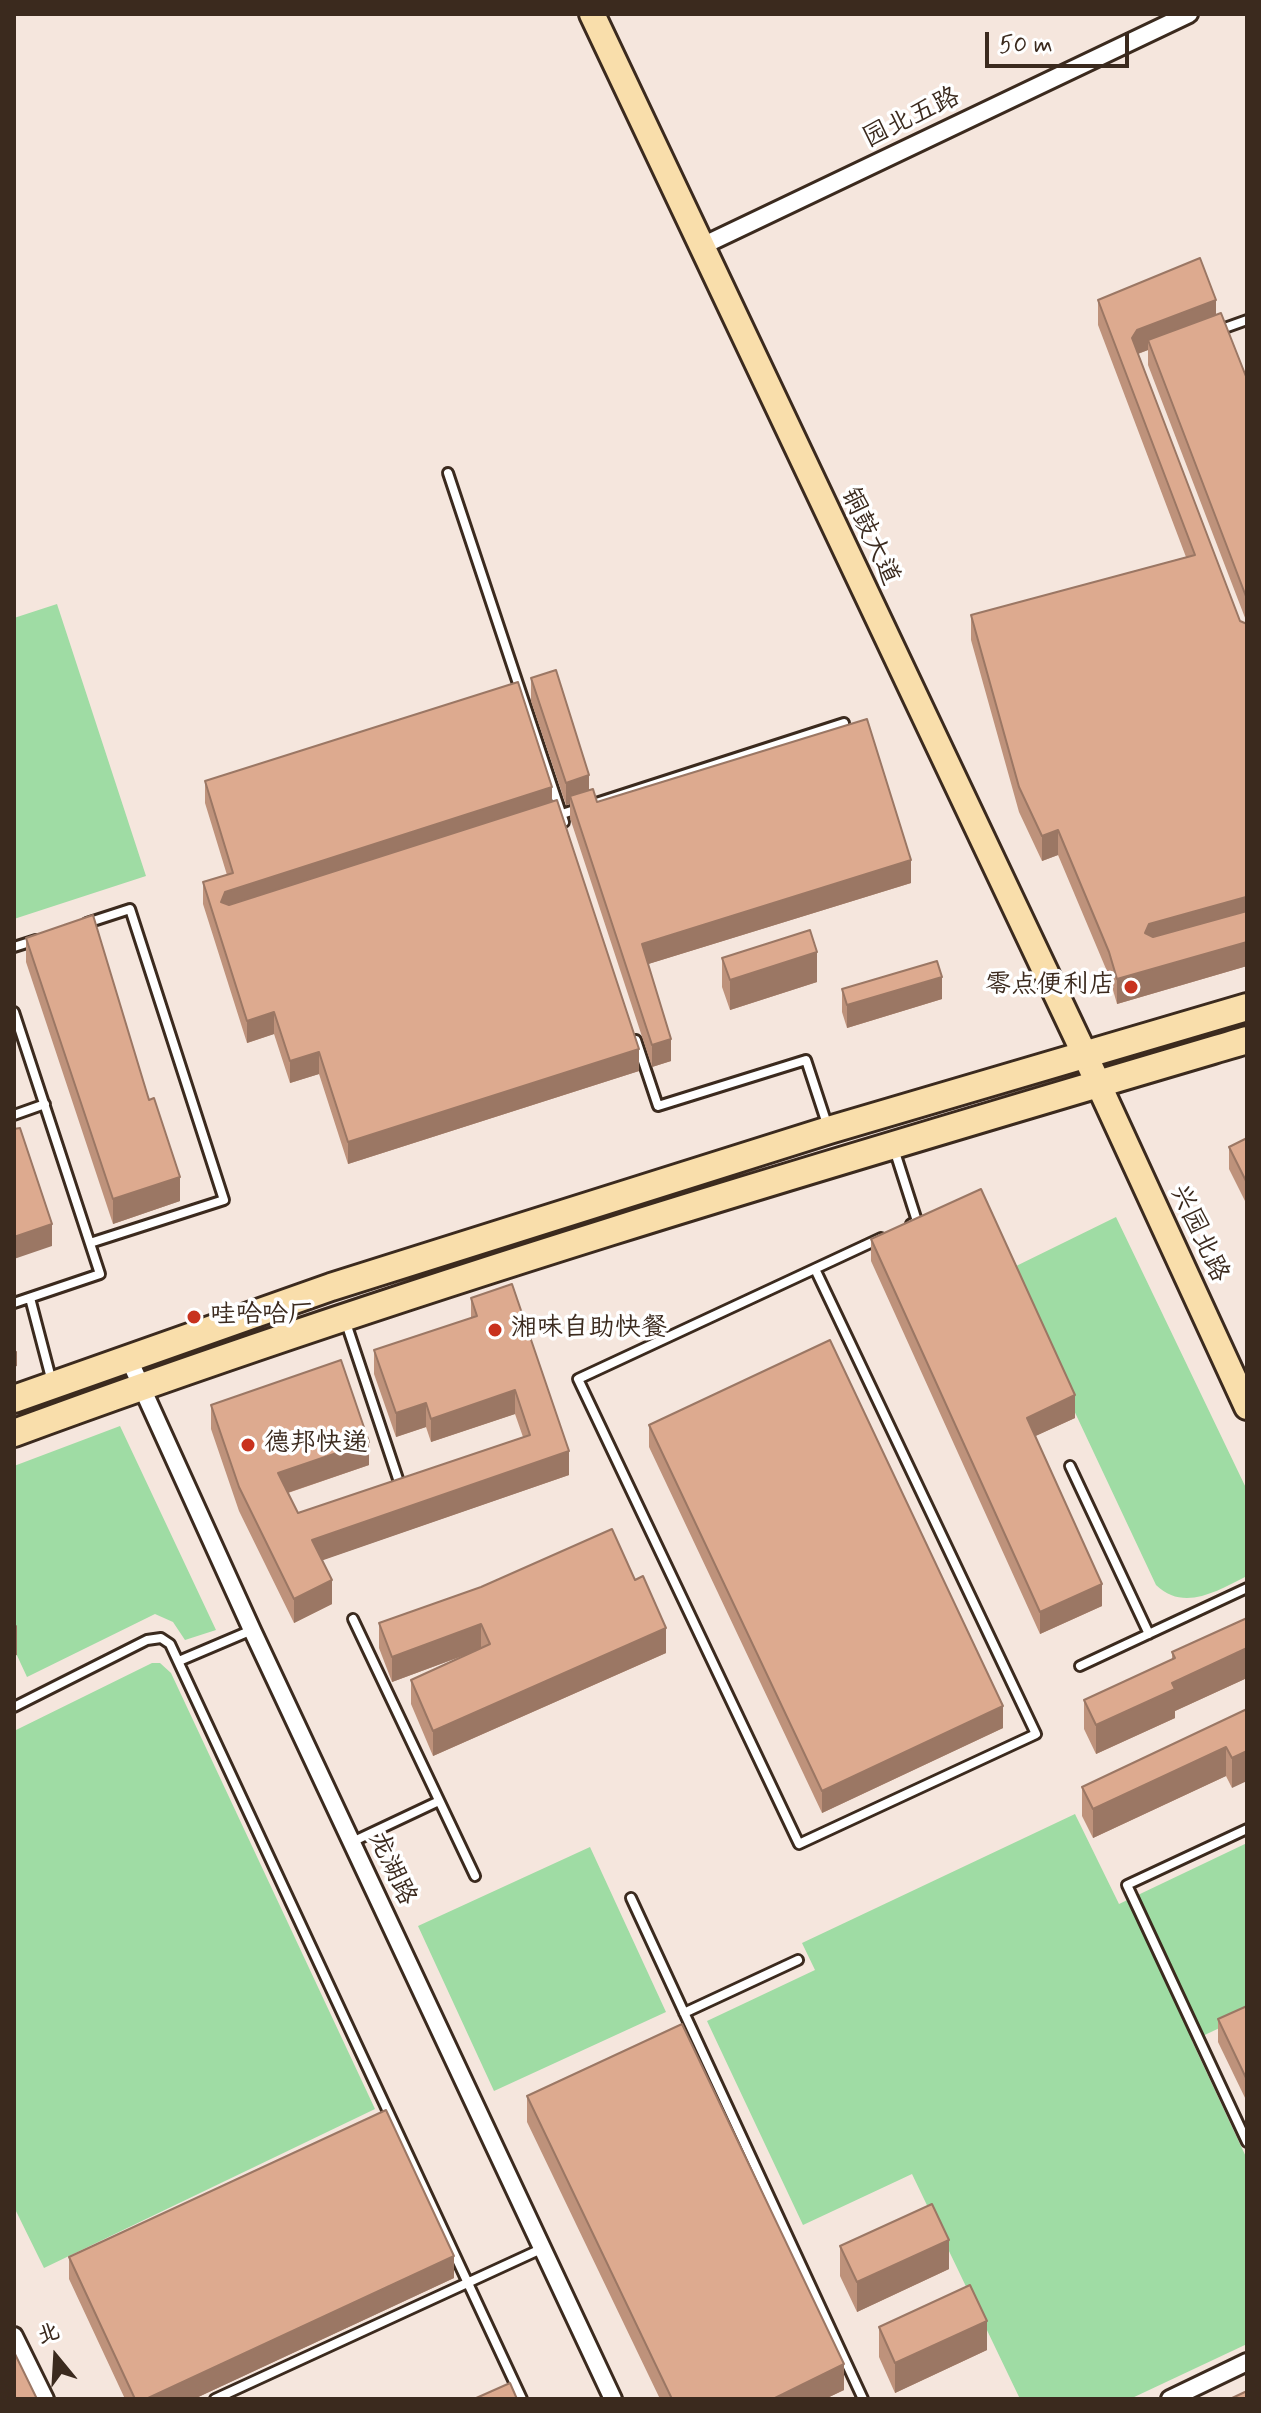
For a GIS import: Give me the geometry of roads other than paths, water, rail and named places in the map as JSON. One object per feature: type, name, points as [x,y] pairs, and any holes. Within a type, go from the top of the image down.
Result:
[{"type":"highway","points":[[14,1399],[331,1287],[829,1130],[1247,1007]]},
{"type":"highway","points":[[14,1433],[344,1319],[893,1144],[1247,1040]]},
{"type":"main road","name":"铜鼓大道","points":[[592,14],[1098,1084]]},
{"type":"main road","name":"兴园北路","points":[[1098,1084],[1247,1407]]},
{"type":"street","name":"园北五路","points":[[700,247],[1189,14]]},
{"type":"street","name":"龙湖路","points":[[128,1357],[252,1630],[613,2399]]},
{"type":"street","points":[[14,2336],[45,2399]]},
{"type":"street","points":[[1170,2399],[1247,2362]]},
{"type":"lane","points":[[1206,335],[1247,320]]},
{"type":"lane","points":[[448,473],[566,828]]},
{"type":"lane","points":[[546,819],[844,723]]},
{"type":"lane","points":[[72,928],[130,909],[224,1200],[90,1243]]},
{"type":"lane","points":[[14,947],[43,937]]},
{"type":"lane","points":[[14,1012],[100,1274],[14,1303]]},
{"type":"lane","points":[[634,1033],[658,1106],[806,1060],[829,1130]]},
{"type":"lane","points":[[14,1115],[45,1104]]},
{"type":"lane","points":[[893,1144],[917,1221],[904,1227]]},
{"type":"lane","points":[[815,1269],[1036,1734],[799,1844],[578,1379],[892,1233]]},
{"type":"lane","points":[[30,1298],[53,1384]]},
{"type":"lane","points":[[344,1319],[402,1489]]},
{"type":"lane","points":[[1070,1466],[1149,1634]]},
{"type":"lane","points":[[388,1494],[416,1484]]},
{"type":"lane","points":[[1080,1666],[1247,1588]]},
{"type":"lane","points":[[353,1619],[475,1876]]},
{"type":"lane","points":[[179,1661],[252,1630]]},
{"type":"lane","points":[[14,1707],[155,1638],[166,1640],[179,1661],[522,2399]]},
{"type":"lane","points":[[352,1842],[439,1801]]},
{"type":"lane","points":[[1247,1829],[1127,1885],[1247,2142]]},
{"type":"lane","points":[[631,1898],[863,2399]]},
{"type":"lane","points":[[684,2013],[798,1960]]},
{"type":"lane","points":[[676,2032],[690,2025]]},
{"type":"lane","points":[[215,2399],[541,2249]]},
{"type":"place","name":"零点便利店","points":[[1131,987]]},
{"type":"place","name":"哇哈哈厂","points":[[194,1317]]},
{"type":"place","name":"湘味自助快餐","points":[[495,1330]]},
{"type":"place","name":"德邦快递","points":[[248,1445]]}]
